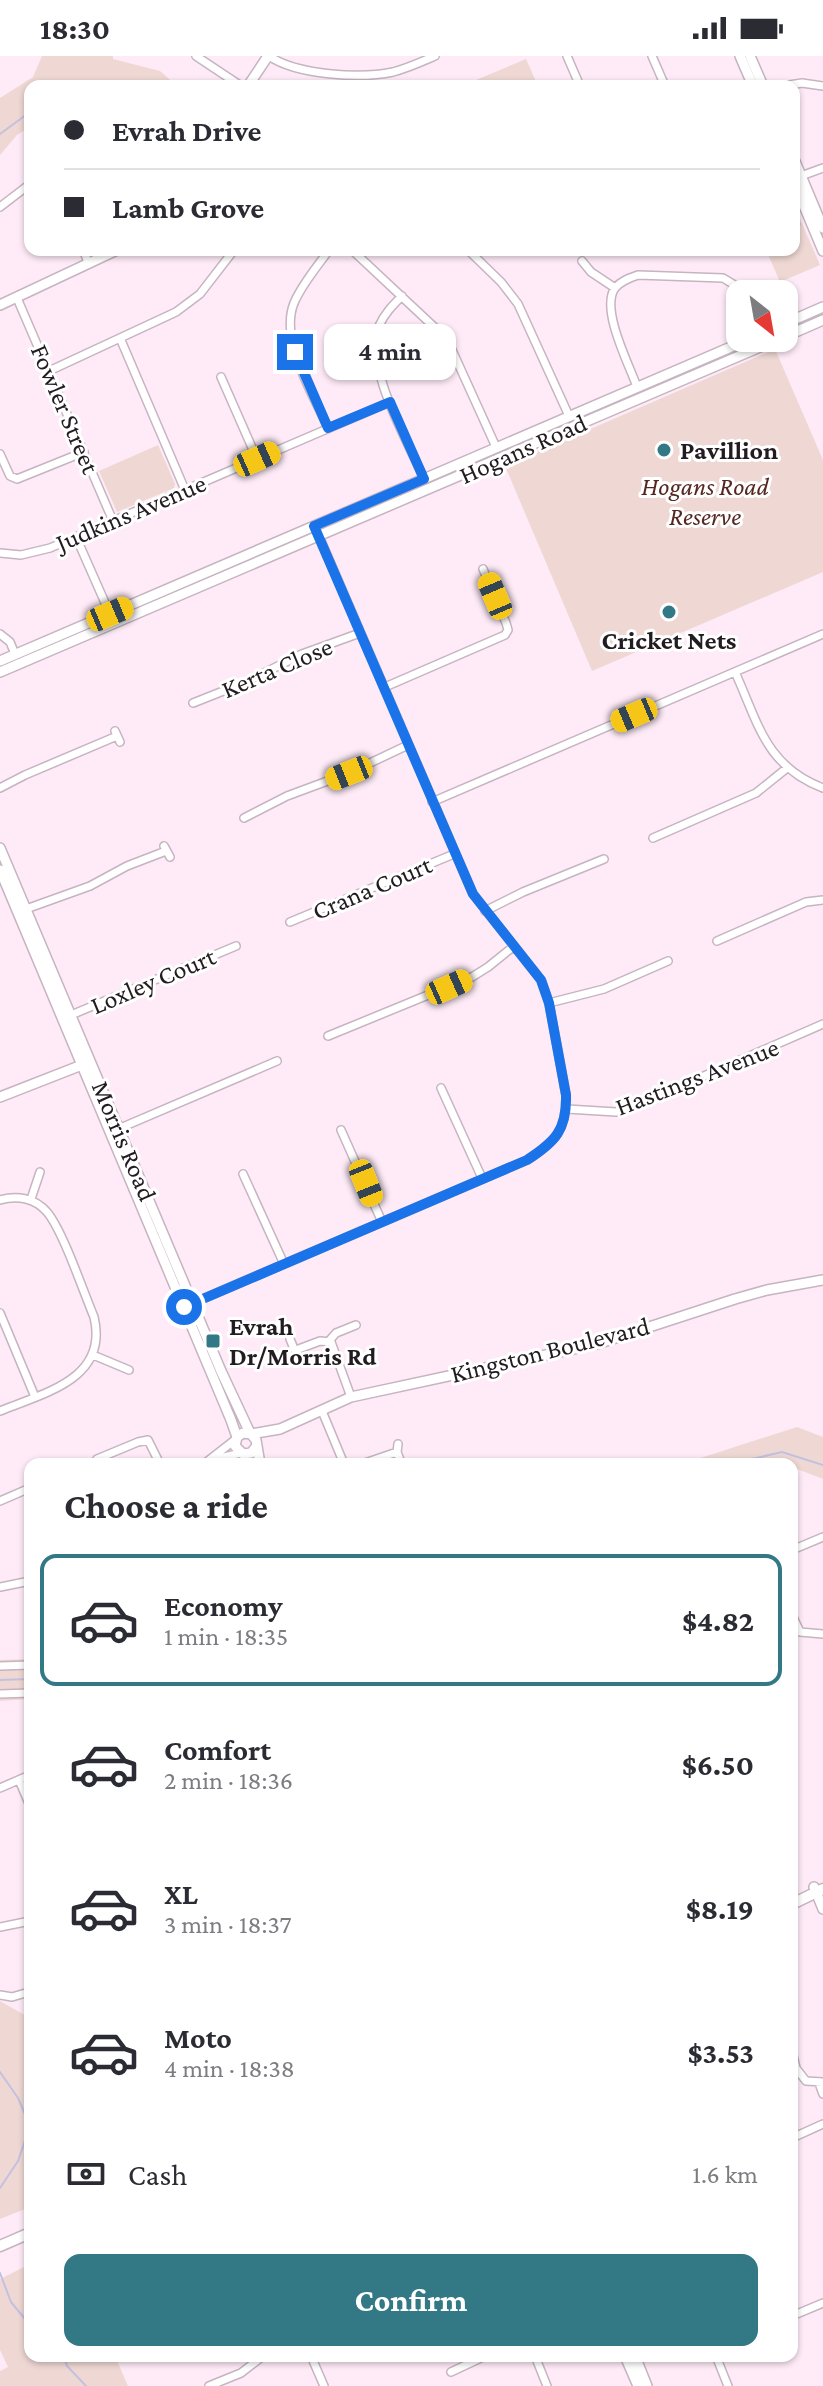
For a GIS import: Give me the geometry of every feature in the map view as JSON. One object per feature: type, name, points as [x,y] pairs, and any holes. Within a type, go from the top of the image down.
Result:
[{"type":"main road","points":[[798,1894],[819,1888]]},
{"type":"main road","points":[[798,1900],[819,1888]]},
{"type":"main road","points":[[5,2244],[24,2236]]},
{"type":"street","points":[[196,56],[232,80]]},
{"type":"street","points":[[252,80],[269,56],[300,70],[363,75],[391,72],[435,56]]},
{"type":"street","points":[[567,56],[577,80]]},
{"type":"street","points":[[652,56],[662,80]]},
{"type":"street","points":[[740,56],[750,80]]},
{"type":"street","points":[[750,56],[760,80]]},
{"type":"street","points":[[800,83],[823,86]]},
{"type":"street","points":[[800,177],[823,168]]},
{"type":"street","points":[[800,186],[823,228]]},
{"type":"street","points":[[0,207],[24,189]]},
{"type":"street","points":[[800,190],[823,251]]},
{"type":"street","points":[[86,256],[89,264]]},
{"type":"street","points":[[0,305],[105,256]]},
{"type":"street","points":[[49,371],[188,304],[212,281],[230,256]]},
{"type":"street","points":[[325,256],[300,292],[289,322],[295,352],[328,428]]},
{"type":"street","points":[[359,256],[447,339],[496,447]]},
{"type":"street","points":[[474,256],[518,304],[572,427]]},
{"type":"street","points":[[582,261],[591,272],[615,288]]},
{"type":"street","points":[[637,387],[610,309],[615,288],[625,279],[638,275],[726,280]]},
{"type":"street","points":[[402,296],[383,318],[375,349],[378,370],[390,402],[424,479]]},
{"type":"street","name":"Fowler Street","points":[[17,298],[113,521]]},
{"type":"street","points":[[798,318],[823,307]]},
{"type":"street","name":"Hogans Road","points":[[798,330],[823,320]]},
{"type":"street","points":[[120,338],[185,490]]},
{"type":"street","name":"Hogans Road","points":[[0,672],[316,531],[424,479],[726,349]]},
{"type":"street","name":"Hogans Road","points":[[0,661],[110,614],[523,450],[747,352]]},
{"type":"street","points":[[221,377],[257,459]]},
{"type":"street","name":"Judkins Avenue","points":[[0,553],[35,553],[390,402]]},
{"type":"street","points":[[513,440],[523,450]]},
{"type":"street","points":[[0,454],[12,482],[84,452]]},
{"type":"street","points":[[188,1305],[527,1160],[546,1147],[562,1129],[567,1109],[549,1003],[538,974],[473,894],[316,531]]},
{"type":"street","points":[[76,537],[110,614]]},
{"type":"street","points":[[483,569],[506,623],[507,633]]},
{"type":"street","name":"Kerta Close","points":[[193,703],[246,682],[302,654],[360,633]]},
{"type":"street","points":[[385,687],[495,641],[507,633]]},
{"type":"street","points":[[507,633],[517,637]]},
{"type":"street","points":[[0,634],[8,638],[15,654]]},
{"type":"street","points":[[432,802],[823,634]]},
{"type":"street","points":[[735,672],[762,737],[787,768],[823,788]]},
{"type":"street","points":[[0,788],[117,736]]},
{"type":"street","points":[[244,818],[287,796],[349,773],[408,745]]},
{"type":"street","points":[[653,838],[756,793],[787,768]]},
{"type":"street","name":"Morris Road","points":[[0,848],[71,1015],[73,1030]]},
{"type":"street","points":[[26,909],[90,886],[127,866],[167,851]]},
{"type":"street","name":"Crana Court","points":[[290,922],[454,854]]},
{"type":"street","points":[[485,911],[604,859]]},
{"type":"street","name":"Morris Road","points":[[0,870],[73,1030],[188,1305],[251,1434]]},
{"type":"street","points":[[717,941],[806,902],[823,900]]},
{"type":"street","name":"Loxley Court","points":[[71,1015],[236,946]]},
{"type":"street","points":[[328,1036],[472,977],[514,946]]},
{"type":"street","points":[[549,1003],[593,993],[668,961]]},
{"type":"street","name":"Hastings Avenue","points":[[567,1109],[616,1112],[635,1106],[823,1024]]},
{"type":"street","points":[[118,1129],[277,1061]]},
{"type":"street","points":[[0,1097],[86,1063]]},
{"type":"street","name":"Morris Road","points":[[86,1063],[118,1129],[188,1305],[236,1438]]},
{"type":"street","points":[[441,1088],[482,1178]]},
{"type":"street","points":[[341,1130],[382,1222]]},
{"type":"street","points":[[31,1199],[40,1172]]},
{"type":"street","points":[[243,1174],[284,1264]]},
{"type":"street","points":[[0,1200],[16,1197],[31,1199],[48,1213],[94,1317],[97,1331],[93,1355],[74,1379],[0,1411]]},
{"type":"street","name":"Kingston Boulevard","points":[[251,1434],[280,1429],[351,1397],[597,1344],[735,1299],[823,1280]]},
{"type":"street","points":[[0,1313],[35,1397]]},
{"type":"street","points":[[329,1341],[336,1333],[356,1325]]},
{"type":"street","points":[[290,1339],[299,1361]]},
{"type":"street","points":[[296,1350],[329,1341],[334,1346],[351,1397]]},
{"type":"street","points":[[93,1355],[129,1370]]},
{"type":"street","points":[[322,1411],[342,1458]]},
{"type":"street","name":"Kingston Boulevard","points":[[256,1447],[280,1429]]},
{"type":"street","points":[[211,1458],[243,1433],[251,1434],[259,1458]]},
{"type":"street","points":[[99,1458],[149,1437],[158,1458]]},
{"type":"street","points":[[236,1438],[235,1446],[244,1457],[256,1447]]},
{"type":"street","points":[[380,1458],[398,1452]]},
{"type":"street","points":[[0,1501],[24,1491]]},
{"type":"street","points":[[798,1547],[823,1537]]},
{"type":"street","points":[[0,1587],[24,1582]]},
{"type":"street","points":[[798,1625],[809,1633],[823,1634]]},
{"type":"street","points":[[0,1666],[24,1665]]},
{"type":"street","points":[[0,1694],[24,1693]]},
{"type":"street","points":[[0,1788],[24,1778]]},
{"type":"street","points":[[19,1780],[24,1792]]},
{"type":"street","points":[[819,1888],[823,1909]]},
{"type":"street","points":[[0,1924],[24,1922]]},
{"type":"street","points":[[0,1995],[12,1997],[24,1993]]},
{"type":"street","points":[[798,2071],[806,2081],[821,2082],[823,2094]]},
{"type":"street","points":[[798,2136],[821,2126],[823,2137]]},
{"type":"street","points":[[798,2313],[823,2303]]},
{"type":"street","points":[[209,2386],[241,2373],[255,2362]]},
{"type":"street","points":[[314,2362],[324,2386]]},
{"type":"street","points":[[451,2372],[472,2362]]},
{"type":"street","points":[[537,2362],[547,2386]]},
{"type":"street","points":[[628,2362],[638,2386]]},
{"type":"street","points":[[637,2362],[647,2386]]},
{"type":"street","points":[[718,2362],[728,2386]]},
{"type":"green space","points":[[42,56],[113,56],[113,59],[160,71],[170,80],[28,80],[33,77]]},
{"type":"green space","points":[[526,59],[535,80],[476,80]]},
{"type":"green space","points":[[24,83],[24,131],[0,155],[0,98]]},
{"type":"green space","points":[[800,219],[820,265],[779,280],[769,256],[800,256]]},
{"type":"green space","name":"Hogans Road Reserve","points":[[768,352],[776,352],[823,460],[823,572],[592,671],[505,466]]},
{"type":"green space","points":[[158,445],[174,488],[117,512],[99,471]]},
{"type":"green space","points":[[797,1427],[823,1437],[823,1479],[798,1469],[798,1458],[701,1458]]},
{"type":"green space","points":[[24,1659],[24,1699],[0,1701],[0,1660]]},
{"type":"green space","points":[[0,2001],[24,2015],[24,2209],[0,2219]]},
{"type":"green space","points":[[24,2267],[24,2362],[118,2362],[128,2386],[0,2386],[0,2371],[8,2367],[0,2350],[0,2279]]},
{"type":"waterway","points":[[0,134],[24,116]]},
{"type":"waterway","points":[[756,1458],[782,1452],[823,1465]]},
{"type":"waterway","points":[[0,1680],[24,1679]]},
{"type":"waterway","points":[[0,2072],[24,2112]]},
{"type":"waterway","points":[[0,2188],[18,2161],[24,2144]]},
{"type":"waterway","points":[[0,2273],[11,2302],[24,2318]]},
{"type":"waterway","points":[[66,2362],[86,2386]]},
{"type":"place","name":"Pavillion","points":[[664,450]]},
{"type":"place","name":"Cricket Nets","points":[[669,612]]},
{"type":"place","name":"Evrah Dr/Morris Rd","points":[[213,1341]]},
{"type":"route","points":[[184,1307],[527,1160],[546,1147],[562,1129],[567,1109],[549,1003],[541,980],[473,894],[314,526],[424,479],[390,402],[328,428],[295,352]]}]
